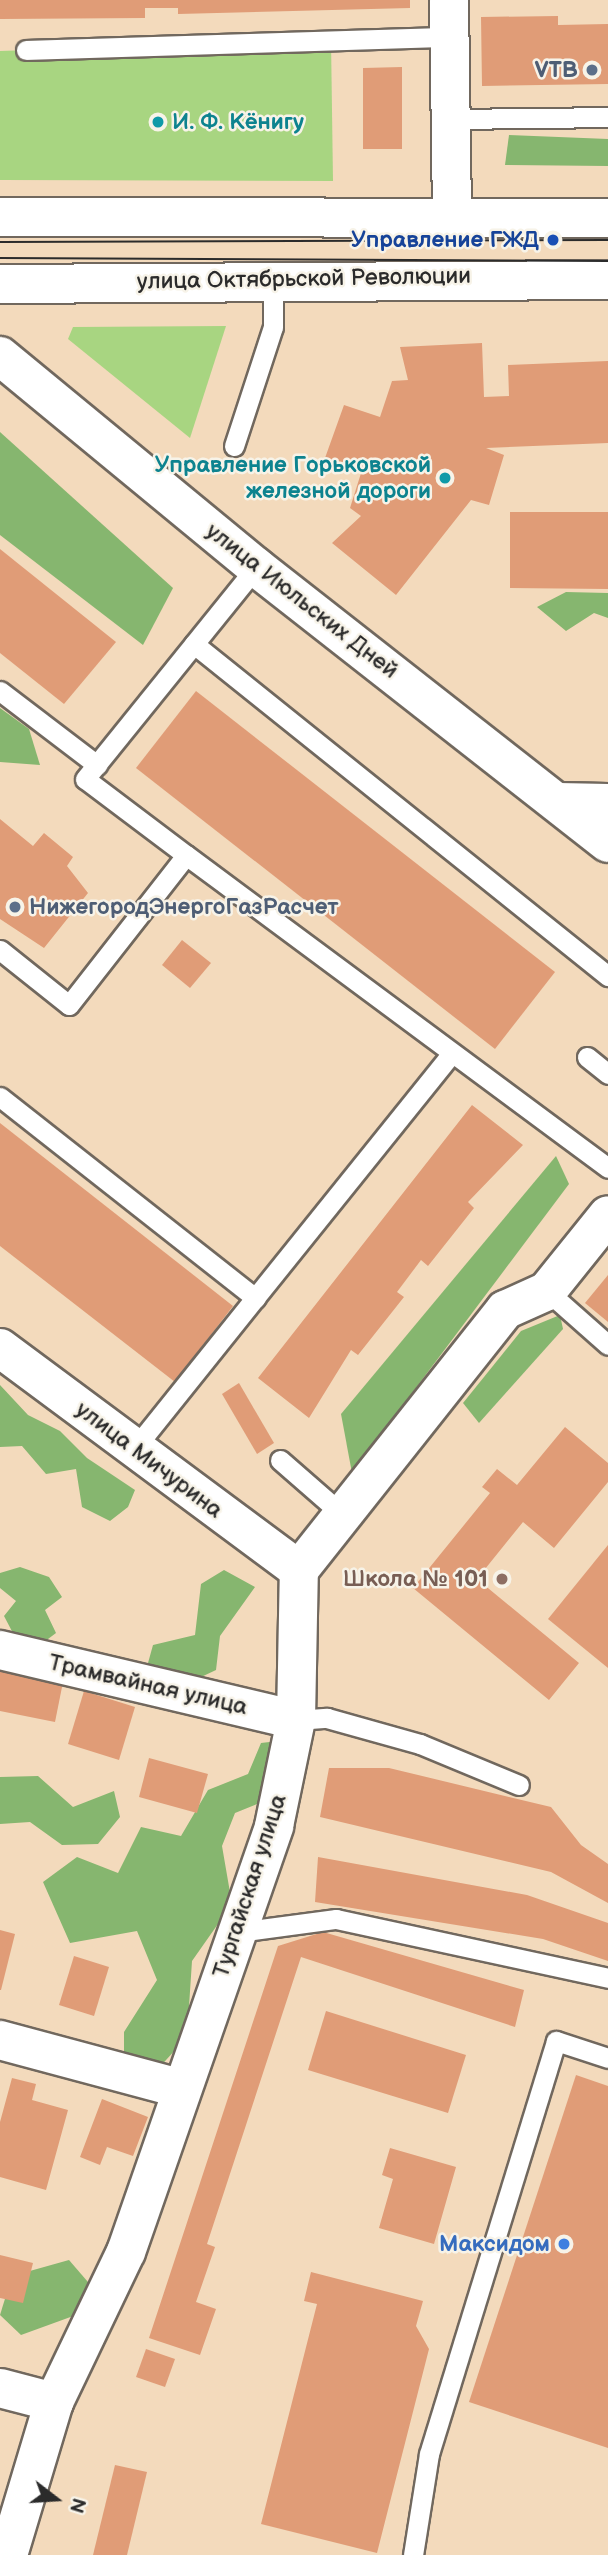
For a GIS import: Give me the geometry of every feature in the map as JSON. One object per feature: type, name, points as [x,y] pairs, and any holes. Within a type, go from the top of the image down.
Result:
[{"type":"street","points":[[449,0],[453,277]]},
{"type":"street","points":[[0,217],[608,218]]},
{"type":"street","points":[[272,219],[273,279]]},
{"type":"street","name":"улица Октябрьской Революции","points":[[0,284],[453,277],[608,279]]},
{"type":"street","name":"улица Июльских Дней","points":[[0,356],[256,567],[608,843]]},
{"type":"street","points":[[558,802],[608,803]]},
{"type":"street","points":[[299,1570],[505,1310],[547,1291],[608,1215]]},
{"type":"street","name":"улица Мичурина","points":[[0,1348],[299,1570]]},
{"type":"street","name":"Тургайская улица","points":[[8,2555],[54,2402],[126,2252],[179,2088],[238,1932],[274,1826],[296,1720],[299,1570]]},
{"type":"street","name":"Трамвайная улица","points":[[0,1650],[296,1720]]},
{"type":"street","points":[[0,2040],[179,2088]]},
{"type":"street","points":[[0,2388],[54,2402]]},
{"type":"lane","points":[[26,50],[449,37]]},
{"type":"lane","points":[[451,119],[608,117]]},
{"type":"lane","points":[[234,446],[273,327],[273,279]]},
{"type":"lane","points":[[256,567],[85,779],[608,1168]]},
{"type":"lane","points":[[194,644],[608,976]]},
{"type":"lane","points":[[0,691],[97,765]]},
{"type":"lane","points":[[0,950],[69,1005],[186,855]]},
{"type":"lane","points":[[134,1449],[453,1053]]},
{"type":"lane","points":[[587,1057],[608,1074]]},
{"type":"lane","points":[[0,1097],[255,1298]]},
{"type":"lane","points":[[547,1291],[608,1345]]},
{"type":"lane","points":[[280,1460],[343,1515]]},
{"type":"lane","points":[[296,1720],[327,1718],[420,1744],[519,1784]]},
{"type":"lane","points":[[238,1932],[336,1919],[608,1978]]},
{"type":"lane","points":[[414,2555],[429,2454],[556,2041],[608,2058]]},
{"type":"green space","points":[[331,40],[333,181],[0,180],[0,51]]},
{"type":"green space","points":[[509,135],[608,139],[608,166],[505,165]]},
{"type":"green space","points":[[226,326],[190,438],[68,339],[73,327]]},
{"type":"green space","points":[[0,432],[173,588],[143,645],[0,535]]},
{"type":"green space","points":[[566,592],[608,593],[608,618],[594,613],[566,631],[537,607]]},
{"type":"green space","points":[[0,708],[29,729],[40,765],[0,762]]},
{"type":"green space","points":[[556,1156],[569,1184],[352,1473],[341,1414]]},
{"type":"green space","points":[[560,1315],[563,1329],[479,1423],[463,1403],[521,1331]]},
{"type":"green space","points":[[0,1385],[28,1415],[60,1431],[87,1458],[135,1490],[128,1507],[110,1521],[82,1507],[76,1469],[46,1474],[22,1446],[0,1447]]},
{"type":"green space","points":[[20,1567],[49,1577],[62,1597],[45,1610],[56,1633],[40,1645],[15,1637],[4,1616],[16,1601],[0,1588],[0,1573]]},
{"type":"green space","points":[[224,1570],[255,1587],[220,1636],[216,1670],[182,1686],[148,1663],[153,1645],[195,1635],[201,1584]]},
{"type":"green space","points":[[278,1741],[277,1796],[235,1813],[222,1846],[232,1904],[192,1961],[187,2037],[156,2071],[124,2069],[124,2032],[157,1980],[137,1931],[70,1943],[43,1882],[77,1857],[118,1873],[141,1827],[181,1836],[208,1790],[248,1774],[261,1743]]},
{"type":"green space","points":[[38,1776],[73,1807],[114,1791],[120,1817],[98,1844],[62,1845],[30,1822],[0,1824],[0,1777]]},
{"type":"green space","points":[[69,2260],[94,2289],[76,2315],[21,2335],[0,2315],[12,2276]]},
{"type":"building","points":[[0,0],[410,0],[410,8],[178,14],[178,8],[145,8],[145,18],[0,19]]},
{"type":"building","points":[[558,16],[558,25],[608,24],[608,84],[482,86],[481,17]]},
{"type":"building","points":[[402,67],[402,149],[363,149],[363,68]]},
{"type":"building","points":[[482,343],[484,397],[509,396],[508,365],[608,361],[608,443],[486,448],[504,455],[489,505],[471,500],[396,595],[332,543],[361,516],[350,508],[362,470],[325,458],[344,405],[380,417],[392,381],[408,380],[400,347]]},
{"type":"building","points":[[510,512],[608,512],[608,589],[510,588]]},
{"type":"building","points":[[0,549],[116,642],[64,704],[0,653]]},
{"type":"building","points":[[196,691],[555,972],[495,1049],[136,768]]},
{"type":"building","points":[[0,819],[33,846],[44,833],[73,857],[67,866],[88,893],[44,948],[0,919]]},
{"type":"building","points":[[182,940],[211,963],[190,988],[162,965]]},
{"type":"building","points":[[472,1105],[523,1145],[468,1202],[474,1208],[428,1266],[421,1260],[397,1292],[404,1297],[358,1355],[351,1350],[309,1418],[258,1378]]},
{"type":"building","points":[[0,1123],[233,1306],[175,1382],[0,1246]]},
{"type":"building","points":[[608,1275],[608,1322],[585,1303]]},
{"type":"building","points":[[239,1383],[274,1443],[257,1454],[222,1394]]},
{"type":"building","points":[[565,1427],[608,1463],[608,1482],[554,1548],[523,1522],[477,1579],[579,1663],[549,1700],[413,1588],[490,1493],[482,1487],[497,1469],[517,1485]]},
{"type":"building","points":[[608,1545],[608,1668],[548,1619]]},
{"type":"building","points":[[0,1669],[63,1682],[55,1722],[0,1711]]},
{"type":"building","points":[[84,1691],[135,1707],[119,1760],[68,1744]]},
{"type":"building","points":[[149,1758],[208,1774],[197,1813],[139,1797]]},
{"type":"building","points":[[329,1768],[389,1768],[551,1807],[581,1845],[608,1864],[608,1903],[551,1872],[320,1817]]},
{"type":"building","points":[[318,1857],[527,1895],[608,1923],[608,1961],[543,1939],[315,1902]]},
{"type":"building","points":[[0,1930],[15,1934],[1,1990],[0,1990]]},
{"type":"building","points":[[323,1932],[524,1990],[515,2027],[301,1957],[207,2244],[215,2247],[196,2302],[216,2309],[200,2355],[149,2338],[278,1946]]},
{"type":"building","points":[[74,1956],[109,1967],[94,2016],[59,2005]]},
{"type":"building","points":[[326,2011],[466,2055],[448,2113],[308,2070]]},
{"type":"building","name":"Максидом","points":[[576,2075],[608,2086],[608,2448],[469,2402]]},
{"type":"building","points":[[12,2078],[36,2084],[32,2100],[68,2110],[46,2190],[0,2177],[0,2122]]},
{"type":"building","points":[[102,2099],[148,2117],[133,2156],[107,2147],[100,2165],[80,2157]]},
{"type":"building","points":[[390,2148],[456,2167],[434,2244],[379,2228],[393,2179],[382,2175]]},
{"type":"building","points":[[0,2255],[33,2263],[23,2303],[0,2298]]},
{"type":"building","points":[[311,2272],[423,2301],[416,2326],[429,2349],[377,2553],[261,2524],[317,2304],[304,2301]]},
{"type":"building","points":[[146,2349],[175,2359],[165,2387],[136,2377]]},
{"type":"building","points":[[115,2465],[147,2472],[127,2555],[93,2555]]},
{"type":"tram line","points":[[0,242],[608,240]]},
{"type":"tram line","points":[[0,258],[608,261]]},
{"type":"place","name":"VTB","points":[[592,70]]},
{"type":"place","name":"И. Ф. Кёнигу","points":[[158,122]]},
{"type":"place","name":"Управление ГЖД","points":[[553,240]]},
{"type":"place","name":"Управление Горьковской железной дороги","points":[[445,478]]},
{"type":"place","name":"НижегородЭнергоГазРасчет","points":[[15,907]]},
{"type":"place","name":"Школа № 101","points":[[502,1579]]},
{"type":"place","name":"Максидом","points":[[564,2244]]}]
